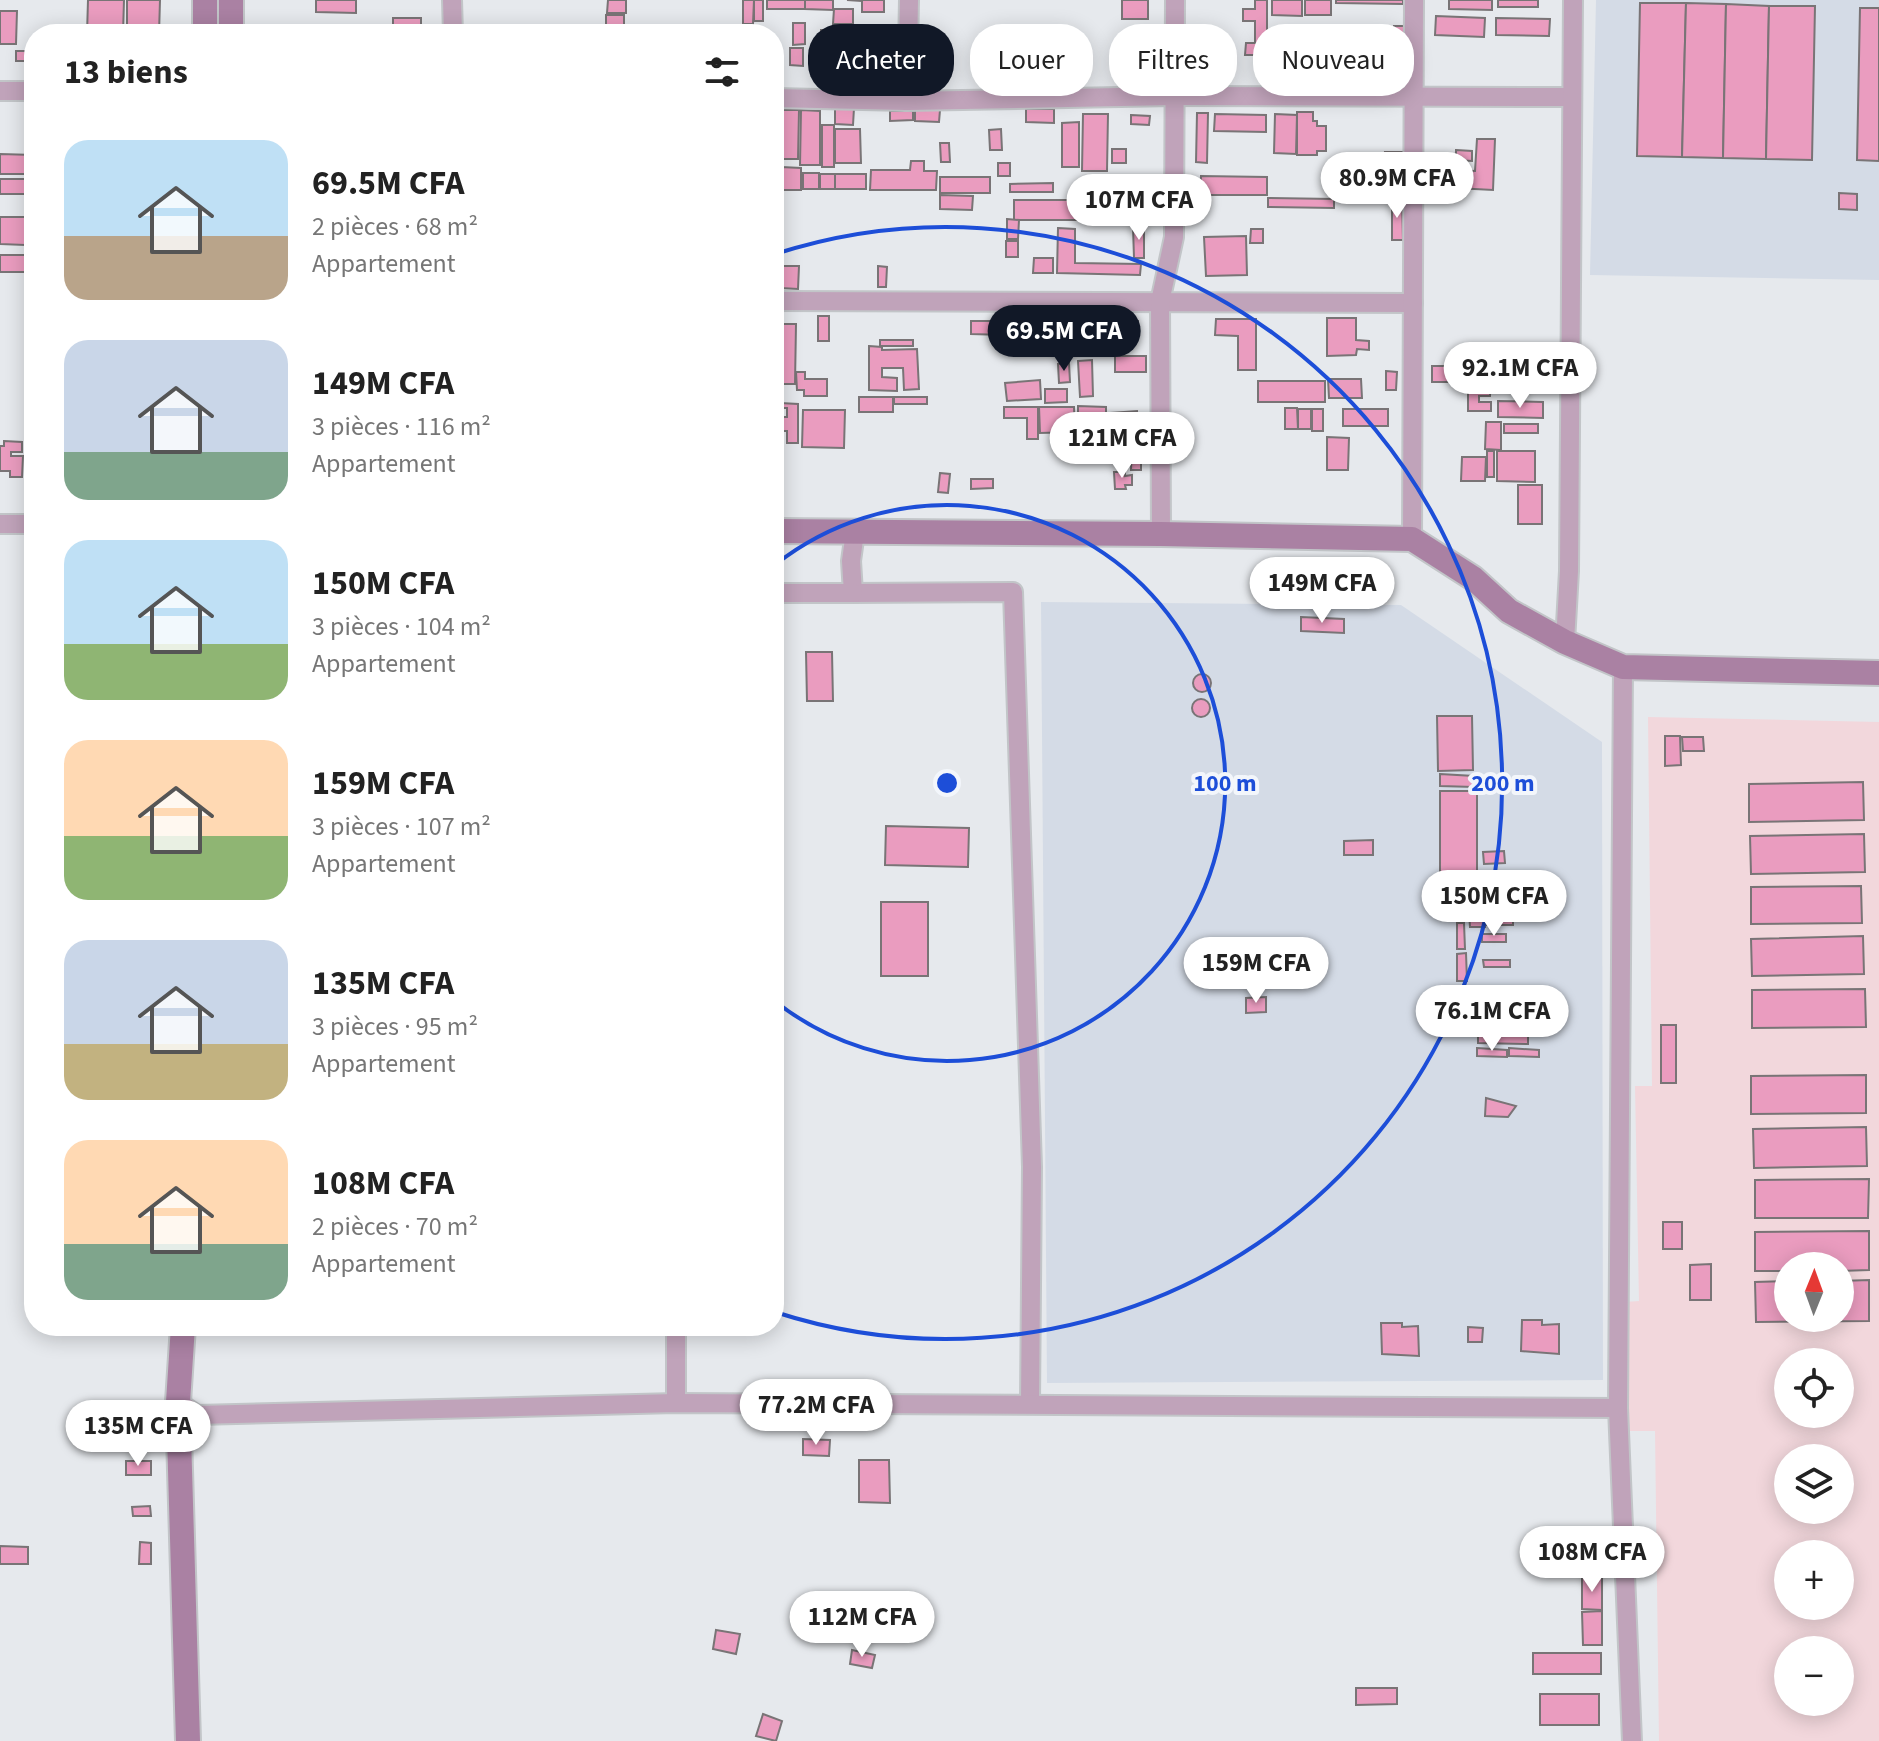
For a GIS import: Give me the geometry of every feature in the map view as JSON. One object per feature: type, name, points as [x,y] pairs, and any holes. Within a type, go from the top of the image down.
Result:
[{"type":"street","points":[[205,0],[205,24]]},
{"type":"street","points":[[231,0],[231,24]]},
{"type":"street","points":[[452,0],[453,24]]},
{"type":"street","points":[[907,101],[909,0]]},
{"type":"street","points":[[1174,24],[1175,0]]},
{"type":"street","points":[[1414,0],[1414,24]]},
{"type":"street","points":[[1565,642],[1569,571],[1573,0]]},
{"type":"street","points":[[0,91],[24,91]]},
{"type":"street","points":[[784,98],[907,101],[1173,96],[1174,237],[1160,302],[1161,534]]},
{"type":"street","points":[[1412,539],[1413,96],[1572,97]]},
{"type":"street","points":[[784,301],[1413,303]]},
{"type":"street","points":[[0,524],[24,524]]},
{"type":"street","points":[[784,531],[1412,539],[1473,578],[1509,611],[1565,642],[1623,667],[1879,673]]},
{"type":"street","points":[[852,588],[851,561],[855,532]]},
{"type":"street","points":[[784,592],[852,588],[1013,592],[1032,1167],[1030,1403]]},
{"type":"street","points":[[1623,667],[1618,1408],[1632,1741]]},
{"type":"street","points":[[182,1336],[178,1402],[188,1741]]},
{"type":"street","points":[[676,1336],[676,1403]]},
{"type":"street","points":[[178,1402],[197,1415],[676,1403],[1618,1408]]},
{"type":"shaded area","points":[[1596,0],[1879,0],[1879,280],[1590,275]]},
{"type":"shaded area","points":[[1041,602],[1401,605],[1602,742],[1603,1380],[1047,1383]]},
{"type":"shaded area","points":[[1648,717],[1879,722],[1879,1741],[1659,1741],[1655,1431],[1627,1431],[1625,1302],[1639,1301],[1635,1086],[1652,1086]]},
{"type":"building","points":[[88,0],[124,0],[123,24],[87,24]]},
{"type":"building","points":[[127,0],[160,0],[159,24],[127,24]]},
{"type":"building","points":[[316,0],[356,0],[356,13],[316,12]]},
{"type":"building","points":[[608,0],[626,0],[626,13],[607,13]]},
{"type":"building","points":[[743,0],[754,0],[753,24],[743,24]]},
{"type":"building","points":[[754,0],[763,0],[763,21],[754,21]]},
{"type":"building","points":[[767,0],[805,0],[805,9],[767,9]]},
{"type":"building","points":[[805,0],[833,0],[833,10],[805,9]]},
{"type":"building","points":[[847,0],[884,0],[884,12],[862,12],[862,1]]},
{"type":"building","points":[[1122,0],[1148,0],[1148,19],[1122,19]]},
{"type":"building","points":[[1255,0],[1267,0],[1267,24],[1243,21],[1243,9],[1255,9]]},
{"type":"building","points":[[1272,0],[1302,0],[1302,16],[1272,15]]},
{"type":"building","points":[[1305,0],[1331,0],[1331,15],[1305,15]]},
{"type":"building","points":[[1336,0],[1403,0],[1403,4],[1336,3]]},
{"type":"building","points":[[1449,0],[1492,0],[1492,10],[1449,9]]},
{"type":"building","points":[[1498,0],[1538,0],[1538,7],[1498,7]]},
{"type":"building","points":[[1640,3],[1686,3],[1682,157],[1637,156]]},
{"type":"building","points":[[1686,3],[1726,4],[1723,158],[1682,157]]},
{"type":"building","points":[[1726,4],[1769,6],[1766,159],[1723,158]]},
{"type":"building","points":[[1769,6],[1815,6],[1812,160],[1766,159]]},
{"type":"building","points":[[1860,8],[1879,8],[1879,161],[1857,160]]},
{"type":"building","points":[[834,9],[853,9],[853,24],[833,24]]},
{"type":"building","points":[[0,11],[17,11],[16,44],[0,44]]},
{"type":"building","points":[[606,15],[624,15],[624,24],[606,24]]},
{"type":"building","points":[[1436,16],[1485,18],[1484,37],[1435,35]]},
{"type":"building","points":[[393,18],[421,18],[421,24],[393,24]]},
{"type":"building","points":[[1496,18],[1550,19],[1549,36],[1496,35]]},
{"type":"building","points":[[793,23],[805,23],[805,44],[793,45]]},
{"type":"building","points":[[1246,43],[1253,43],[1253,55],[1245,55]]},
{"type":"building","points":[[790,48],[803,48],[803,66],[790,65]]},
{"type":"building","points":[[16,51],[24,51],[24,61],[16,61]]},
{"type":"building","points":[[835,108],[854,108],[853,125],[835,124]]},
{"type":"building","points":[[915,109],[940,110],[939,122],[915,121]]},
{"type":"building","points":[[1026,109],[1054,109],[1054,123],[1026,122]]},
{"type":"building","points":[[784,110],[799,110],[798,159],[784,159]]},
{"type":"building","points":[[801,110],[820,111],[820,165],[800,165]]},
{"type":"building","points":[[890,111],[913,111],[913,120],[890,121]]},
{"type":"building","points":[[1297,112],[1313,112],[1313,121],[1317,121],[1317,126],[1326,126],[1326,151],[1317,151],[1317,155],[1297,155]]},
{"type":"building","points":[[1197,113],[1208,113],[1207,163],[1196,162]]},
{"type":"building","points":[[1083,114],[1108,114],[1107,171],[1082,171]]},
{"type":"building","points":[[1215,114],[1266,115],[1266,132],[1214,131]]},
{"type":"building","points":[[1275,114],[1297,115],[1296,154],[1274,153]]},
{"type":"building","points":[[1131,115],[1150,116],[1149,125],[1131,124]]},
{"type":"building","points":[[1079,122],[1079,167],[1062,167],[1062,123]]},
{"type":"building","points":[[822,125],[834,125],[834,167],[822,167]]},
{"type":"building","points":[[835,129],[860,129],[861,163],[835,163]]},
{"type":"building","points":[[1001,129],[1002,150],[990,150],[989,130]]},
{"type":"building","points":[[1477,139],[1495,139],[1493,190],[1456,188],[1456,170],[1475,171]]},
{"type":"building","points":[[940,143],[949,143],[950,162],[941,162]]},
{"type":"building","points":[[1112,149],[1126,149],[1126,163],[1112,163]]},
{"type":"building","points":[[1456,150],[1472,151],[1472,161],[1456,160]]},
{"type":"building","points":[[1385,152],[1404,152],[1404,162],[1386,163]]},
{"type":"building","points":[[0,154],[24,155],[24,174],[0,174]]},
{"type":"building","points":[[911,161],[924,161],[924,171],[937,171],[936,190],[870,190],[871,170],[910,170]]},
{"type":"building","points":[[998,163],[1010,163],[1010,176],[998,176]]},
{"type":"building","points":[[1385,164],[1404,164],[1403,196],[1336,195],[1336,179],[1385,180]]},
{"type":"building","points":[[784,167],[801,168],[801,190],[784,190]]},
{"type":"building","points":[[803,173],[819,173],[819,189],[803,189]]},
{"type":"building","points":[[820,174],[835,174],[835,189],[820,189]]},
{"type":"building","points":[[835,174],[866,174],[866,189],[835,189]]},
{"type":"building","points":[[1201,176],[1267,177],[1267,195],[1200,195]]},
{"type":"building","points":[[940,177],[990,177],[990,193],[940,193]]},
{"type":"building","points":[[0,179],[24,179],[24,194],[0,194]]},
{"type":"building","points":[[1081,179],[1148,180],[1148,201],[1144,201],[1144,207],[1080,207]]},
{"type":"building","points":[[1053,183],[1053,192],[1010,192],[1010,184]]},
{"type":"building","points":[[1839,193],[1857,194],[1857,210],[1839,209]]},
{"type":"building","points":[[940,195],[973,196],[972,210],[940,209]]},
{"type":"building","points":[[1268,198],[1334,199],[1334,208],[1268,207]]},
{"type":"building","points":[[1392,198],[1402,199],[1403,240],[1392,240]]},
{"type":"building","points":[[1014,200],[1079,200],[1080,220],[1014,220]]},
{"type":"building","points":[[0,217],[24,217],[24,245],[0,244]]},
{"type":"building","points":[[1007,219],[1019,220],[1018,239],[1007,239]]},
{"type":"building","points":[[1133,227],[1144,227],[1144,258],[1134,258]]},
{"type":"building","points":[[1058,228],[1075,229],[1075,263],[1141,264],[1140,275],[1057,273]]},
{"type":"building","points":[[1251,229],[1263,229],[1263,243],[1250,243]]},
{"type":"building","points":[[1246,236],[1247,275],[1206,276],[1204,237]]},
{"type":"building","points":[[1006,241],[1018,241],[1018,257],[1006,257]]},
{"type":"building","points":[[0,255],[24,255],[24,272],[0,272]]},
{"type":"building","points":[[1034,258],[1053,258],[1053,273],[1033,273]]},
{"type":"building","points":[[784,266],[799,266],[798,289],[784,288]]},
{"type":"building","points":[[878,266],[887,267],[886,287],[878,287]]},
{"type":"building","points":[[818,316],[829,316],[829,341],[818,341]]},
{"type":"building","points":[[1327,318],[1356,318],[1356,340],[1369,341],[1369,350],[1357,349],[1356,355],[1327,356]]},
{"type":"building","points":[[1038,319],[1074,319],[1074,330],[1038,330]]},
{"type":"building","points":[[1216,319],[1256,319],[1256,370],[1238,370],[1238,336],[1215,335]]},
{"type":"building","points":[[971,321],[1004,321],[1004,335],[971,334]]},
{"type":"building","points":[[1121,321],[1138,321],[1138,334],[1121,334]]},
{"type":"building","points":[[784,324],[796,324],[795,384],[784,384]]},
{"type":"building","points":[[1081,327],[1113,328],[1111,355],[1079,353]]},
{"type":"building","points":[[880,340],[913,340],[913,346],[880,346]]},
{"type":"building","points":[[869,346],[882,347],[882,350],[917,349],[919,389],[904,390],[903,368],[882,368],[882,377],[897,378],[897,391],[869,390]]},
{"type":"building","points":[[1115,356],[1146,356],[1146,372],[1115,372]]},
{"type":"building","points":[[1092,360],[1093,396],[1080,397],[1078,361]]},
{"type":"building","points":[[1069,363],[1070,382],[1059,383],[1058,364]]},
{"type":"building","points":[[1432,366],[1461,366],[1461,382],[1432,382]]},
{"type":"building","points":[[1386,371],[1397,372],[1396,390],[1386,390]]},
{"type":"building","points":[[796,372],[805,372],[805,379],[827,379],[827,396],[804,396],[804,390],[797,390]]},
{"type":"building","points":[[1468,372],[1491,372],[1490,396],[1479,396],[1479,402],[1491,402],[1491,411],[1468,411]]},
{"type":"building","points":[[1328,379],[1361,379],[1362,398],[1329,398]]},
{"type":"building","points":[[1040,380],[1041,399],[1007,401],[1005,383]]},
{"type":"building","points":[[1258,381],[1325,381],[1325,402],[1258,402]]},
{"type":"building","points":[[1045,389],[1067,389],[1067,402],[1045,403]]},
{"type":"building","points":[[859,397],[893,397],[893,412],[859,412]]},
{"type":"building","points":[[894,397],[927,397],[927,404],[894,404]]},
{"type":"building","points":[[1498,401],[1543,402],[1543,418],[1498,417]]},
{"type":"building","points":[[784,403],[798,404],[798,443],[787,443],[784,417],[787,417],[787,408],[784,408]]},
{"type":"building","points":[[1078,406],[1106,407],[1106,439],[1078,439]]},
{"type":"building","points":[[1004,407],[1038,407],[1038,439],[1027,439],[1027,418],[1004,418]]},
{"type":"building","points":[[1039,407],[1074,407],[1075,432],[1040,433]]},
{"type":"building","points":[[1285,408],[1297,408],[1298,429],[1285,429]]},
{"type":"building","points":[[1298,409],[1311,409],[1311,429],[1298,429]]},
{"type":"building","points":[[1312,409],[1323,409],[1323,431],[1312,431]]},
{"type":"building","points":[[1343,409],[1388,409],[1388,426],[1343,426]]},
{"type":"building","points":[[803,410],[845,410],[844,448],[802,447]]},
{"type":"building","points":[[1137,411],[1138,436],[1112,437],[1111,413]]},
{"type":"building","points":[[1486,422],[1501,422],[1501,450],[1485,449]]},
{"type":"building","points":[[1504,424],[1538,424],[1538,433],[1504,433]]},
{"type":"building","points":[[1327,437],[1349,438],[1348,470],[1327,470]]},
{"type":"building","points":[[4,441],[22,442],[22,452],[11,452],[11,456],[23,456],[22,477],[10,477],[10,471],[0,471],[0,446],[4,446]]},
{"type":"building","points":[[1132,442],[1141,442],[1141,470],[1131,470]]},
{"type":"building","points":[[1487,451],[1494,451],[1494,477],[1487,477]]},
{"type":"building","points":[[1497,451],[1535,451],[1535,482],[1497,481]]},
{"type":"building","points":[[1462,457],[1486,457],[1485,481],[1461,481]]},
{"type":"building","points":[[1114,472],[1132,475],[1132,485],[1125,485],[1126,489],[1115,489]]},
{"type":"building","points":[[940,473],[950,474],[948,493],[938,492]]},
{"type":"building","points":[[971,479],[993,479],[993,488],[971,489]]},
{"type":"building","points":[[1518,485],[1542,485],[1542,524],[1518,524]]},
{"type":"building","points":[[1301,617],[1344,619],[1344,633],[1301,631]]},
{"type":"building","points":[[806,652],[832,652],[833,701],[807,701]]},
{"type":"building","points":[[1198,674],[1206,674],[1211,683],[1209,690],[1198,692],[1193,687],[1193,679]]},
{"type":"building","points":[[1201,699],[1210,708],[1201,717],[1192,708]]},
{"type":"building","points":[[1437,716],[1472,716],[1473,770],[1438,771]]},
{"type":"building","points":[[1665,736],[1680,736],[1681,765],[1665,766]]},
{"type":"building","points":[[1682,737],[1703,737],[1704,751],[1683,751]]},
{"type":"building","points":[[1440,774],[1474,776],[1474,787],[1440,786]]},
{"type":"building","points":[[1863,782],[1864,820],[1749,822],[1749,784]]},
{"type":"building","points":[[1440,791],[1477,791],[1477,878],[1457,878],[1457,892],[1440,892]]},
{"type":"building","points":[[886,826],[969,828],[968,867],[885,865]]},
{"type":"building","points":[[1864,834],[1865,872],[1751,874],[1750,836]]},
{"type":"building","points":[[1373,840],[1373,855],[1344,855],[1344,841]]},
{"type":"building","points":[[1504,851],[1505,863],[1484,864],[1483,852]]},
{"type":"building","points":[[1485,877],[1511,877],[1512,886],[1485,886]]},
{"type":"building","points":[[1861,886],[1862,923],[1751,924],[1751,887]]},
{"type":"building","points":[[881,902],[928,902],[928,976],[881,976]]},
{"type":"building","points":[[1469,912],[1484,912],[1485,927],[1470,927]]},
{"type":"building","points":[[1487,916],[1513,916],[1513,925],[1487,925]]},
{"type":"building","points":[[1457,923],[1464,923],[1465,949],[1457,949]]},
{"type":"building","points":[[1482,934],[1506,934],[1506,942],[1482,942]]},
{"type":"building","points":[[1863,936],[1864,974],[1752,976],[1751,939]]},
{"type":"building","points":[[1466,953],[1467,981],[1457,981],[1457,954]]},
{"type":"building","points":[[1483,960],[1510,960],[1510,967],[1484,967]]},
{"type":"building","points":[[1244,962],[1253,966],[1257,975],[1253,984],[1244,988],[1235,984],[1231,975],[1235,966]]},
{"type":"building","points":[[1865,989],[1866,1027],[1752,1028],[1752,990]]},
{"type":"building","points":[[1266,997],[1266,1012],[1246,1013],[1246,998]]},
{"type":"building","points":[[1661,1025],[1676,1025],[1676,1083],[1661,1083]]},
{"type":"building","points":[[1478,1034],[1528,1035],[1528,1044],[1478,1043]]},
{"type":"building","points":[[1477,1048],[1507,1050],[1507,1057],[1477,1056]]},
{"type":"building","points":[[1509,1048],[1539,1050],[1539,1057],[1509,1056]]},
{"type":"building","points":[[1866,1075],[1866,1113],[1751,1114],[1751,1076]]},
{"type":"building","points":[[1486,1098],[1516,1106],[1508,1117],[1485,1116]]},
{"type":"building","points":[[1866,1127],[1867,1166],[1754,1168],[1753,1129]]},
{"type":"building","points":[[1869,1179],[1868,1218],[1755,1218],[1755,1180]]},
{"type":"building","points":[[1663,1222],[1682,1222],[1682,1249],[1663,1249]]},
{"type":"building","points":[[1869,1231],[1869,1270],[1854,1271],[1854,1252],[1774,1252],[1774,1271],[1755,1271],[1755,1232]]},
{"type":"building","points":[[1711,1264],[1711,1300],[1690,1300],[1690,1265]]},
{"type":"building","points":[[1869,1280],[1869,1321],[1854,1321],[1854,1281]]},
{"type":"building","points":[[1774,1281],[1774,1322],[1756,1322],[1755,1282]]},
{"type":"building","points":[[1522,1320],[1542,1320],[1542,1325],[1559,1324],[1559,1354],[1521,1351]]},
{"type":"building","points":[[1381,1323],[1418,1326],[1419,1356],[1382,1354]]},
{"type":"building","points":[[1468,1327],[1483,1328],[1482,1342],[1468,1342]]},
{"type":"building","points":[[803,1439],[830,1440],[829,1456],[803,1455]]},
{"type":"building","points":[[859,1460],[889,1460],[890,1503],[859,1502]]},
{"type":"building","points":[[126,1461],[151,1461],[151,1475],[126,1475]]},
{"type":"building","points":[[150,1506],[151,1516],[133,1516],[132,1507]]},
{"type":"building","points":[[140,1542],[151,1543],[151,1564],[139,1564]]},
{"type":"building","points":[[0,1546],[28,1547],[28,1564],[0,1564]]},
{"type":"building","points":[[1582,1577],[1602,1578],[1602,1610],[1582,1609]]},
{"type":"building","points":[[1602,1611],[1602,1645],[1583,1645],[1582,1612]]},
{"type":"building","points":[[716,1630],[740,1634],[736,1654],[713,1649]]},
{"type":"building","points":[[852,1650],[875,1655],[872,1668],[850,1664]]},
{"type":"building","points":[[1533,1653],[1601,1653],[1601,1674],[1533,1674]]},
{"type":"building","points":[[1356,1688],[1397,1688],[1397,1704],[1356,1705]]},
{"type":"building","points":[[1540,1694],[1599,1694],[1599,1725],[1540,1725]]},
{"type":"building","points":[[763,1714],[782,1721],[776,1741],[756,1736]]}]
